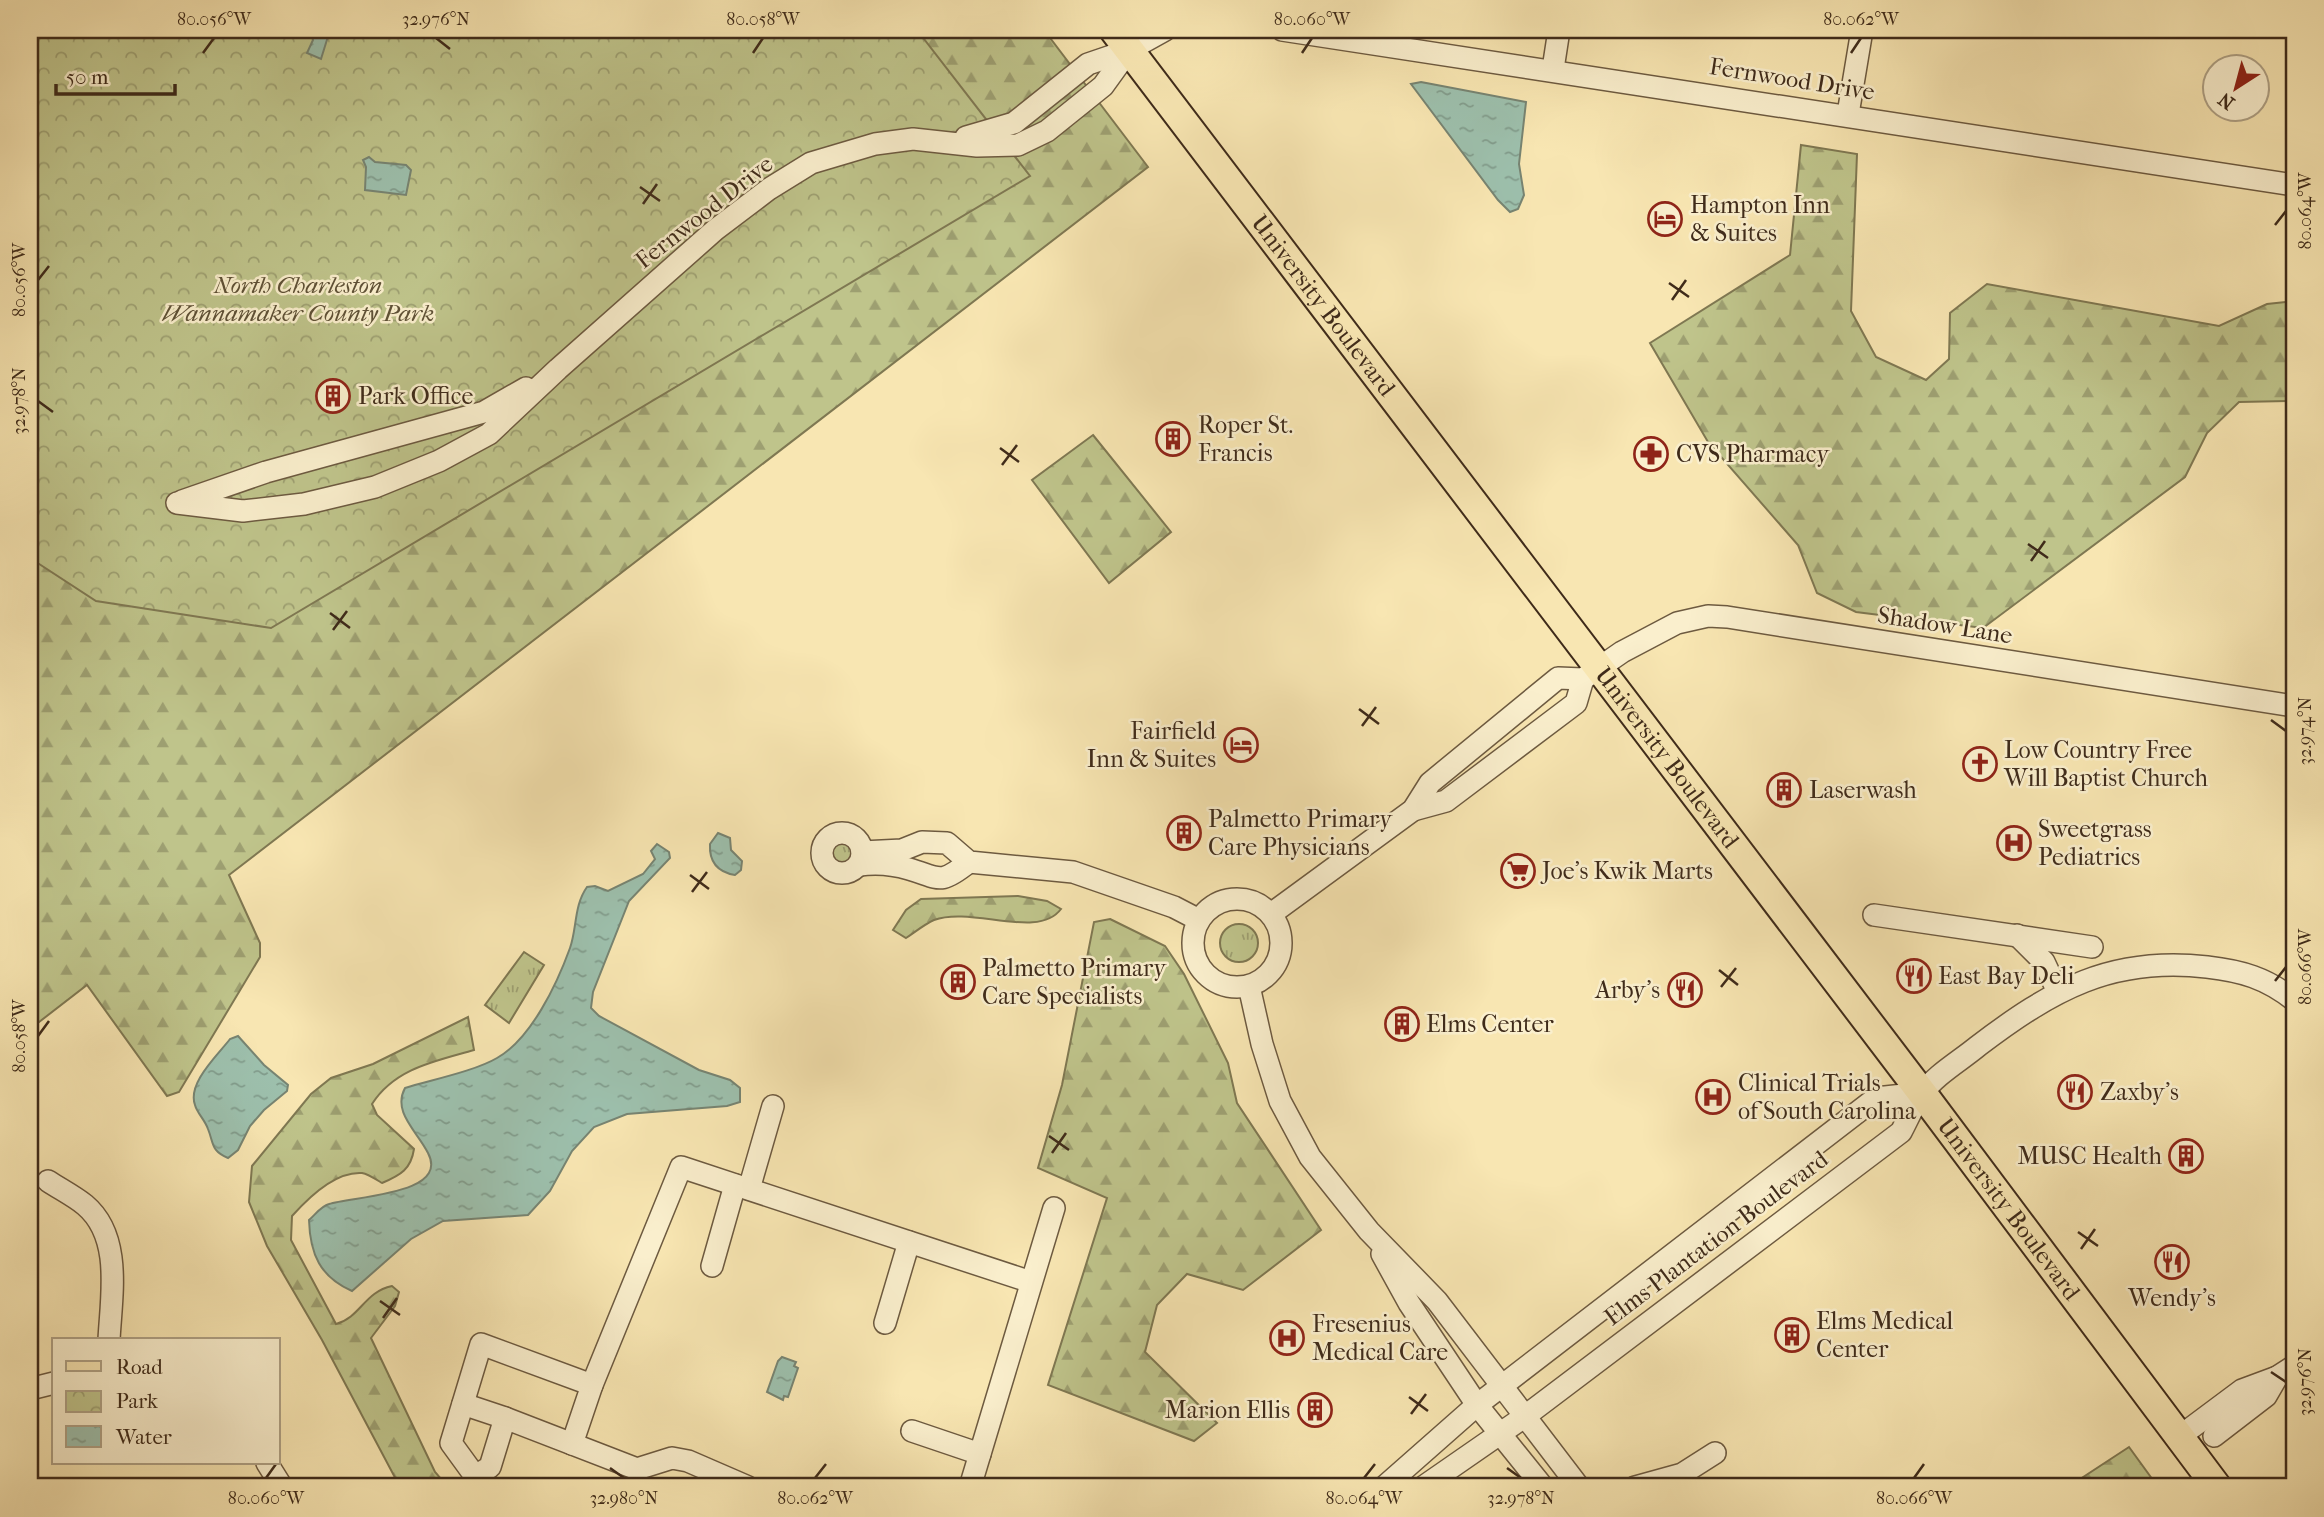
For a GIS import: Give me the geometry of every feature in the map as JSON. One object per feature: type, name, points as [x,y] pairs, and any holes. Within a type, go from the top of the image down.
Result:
[{"type":"main road","name":"University Boulevard","points":[[1121,40],[1591,673],[1922,1093],[2217,1487]]},
{"type":"street","name":"Fernwood Drive","points":[[558,369],[715,230],[769,189],[811,163],[874,144],[913,139],[977,146],[1018,145],[1047,131],[1103,86],[1121,40],[1165,30]]},
{"type":"street","name":"Fernwood Drive","points":[[1282,30],[1848,114],[2294,185]]},
{"type":"street","points":[[1553,69],[1559,30]]},
{"type":"street","points":[[1848,114],[1862,30]]},
{"type":"street","points":[[558,369],[489,434],[439,461],[375,487],[304,504],[243,511],[177,503],[267,472],[484,412],[558,369]]},
{"type":"street","name":"Shadow Lane","points":[[1591,673],[1677,623],[1708,616],[2294,706]]},
{"type":"street","points":[[1413,810],[1430,783],[1558,678],[1591,673]]},
{"type":"street","points":[[1271,914],[1413,810],[1446,801],[1576,703],[1591,673]]},
{"type":"street","points":[[969,862],[955,873],[929,878],[908,869],[860,858],[922,842],[947,843],[969,862],[1073,872],[1174,907],[1199,920]]},
{"type":"street","points":[[1233,898],[1247,899],[1271,914],[1282,939],[1281,954],[1266,977],[1249,986],[1226,986],[1203,971],[1193,947],[1199,920],[1208,909],[1233,898]]},
{"type":"street","points":[[1874,915],[2092,947]]},
{"type":"street","points":[[2017,935],[2044,962],[2058,992]]},
{"type":"street","points":[[1922,1093],[2005,1026],[2058,992],[2103,973],[2146,965],[2180,964],[2244,972],[2260,977],[2294,1000]]},
{"type":"street","points":[[1249,986],[1262,1044],[1280,1101],[1310,1157],[1369,1231],[1437,1301],[1579,1487]]},
{"type":"street","name":"Elms Plantation Boulevard","points":[[1384,1487],[1477,1405],[1875,1098],[1922,1093]]},
{"type":"street","name":"Elms Plantation Boulevard","points":[[1423,1487],[1524,1417],[1901,1132],[1922,1093]]},
{"type":"street","points":[[712,1266],[773,1105]]},
{"type":"street","points":[[572,1444],[592,1385],[681,1167],[1031,1282]]},
{"type":"street","points":[[48,1181],[86,1206],[103,1228],[110,1252],[112,1281],[109,1338]]},
{"type":"street","points":[[970,1487],[1054,1208]]},
{"type":"street","points":[[1369,1231],[1409,1303],[1477,1405],[1543,1487]]},
{"type":"street","points":[[885,1323],[909,1242]]},
{"type":"street","points":[[505,1418],[489,1467],[475,1476],[451,1443],[481,1344],[592,1385]]},
{"type":"street","points":[[2179,1437],[2242,1390],[2286,1372]]},
{"type":"street","points":[[2214,1436],[2266,1396],[2286,1372]]},
{"type":"street","points":[[30,1390],[52,1384]]},
{"type":"street","points":[[463,1404],[636,1469],[672,1458],[688,1461],[748,1487]]},
{"type":"street","points":[[912,1431],[980,1454]]},
{"type":"street","points":[[1635,1487],[1682,1474],[1715,1453]]},
{"type":"street","points":[[268,1464],[282,1487]]},
{"type":"green space","name":"North Charleston Wannamaker County Park","points":[[30,30],[917,30],[1030,176],[271,628],[96,601],[30,558]]},
{"type":"green space","points":[[591,30],[1044,30],[1148,167],[229,875],[260,943],[260,957],[179,1092],[167,1096],[87,985],[30,1029],[30,432]]},
{"type":"green space","points":[[1801,145],[1857,154],[1851,311],[1876,357],[1926,380],[1949,359],[1950,313],[1987,284],[2219,326],[2267,304],[2294,301],[2294,401],[2239,402],[2207,433],[2185,477],[1983,628],[1856,612],[1817,593],[1798,545],[1708,442],[1650,343],[1790,255]]},
{"type":"green space","points":[[1093,435],[1171,532],[1109,583],[1032,480]]},
{"type":"green space","points":[[842,842],[850,845],[853,853],[850,861],[842,864],[834,861],[831,853],[834,845]]},
{"type":"green space","points":[[1018,896],[1047,901],[1061,909],[1050,918],[1037,922],[949,917],[934,920],[906,938],[893,930],[906,910],[921,899]]},
{"type":"green space","points":[[1110,919],[1165,946],[1184,974],[1228,1063],[1237,1103],[1321,1230],[1243,1290],[1187,1274],[1157,1305],[1145,1352],[1217,1423],[1194,1441],[1048,1385],[1107,1198],[1038,1168],[1062,1085],[1094,922]]},
{"type":"green space","points":[[1239,924],[1252,930],[1258,943],[1252,956],[1239,962],[1226,956],[1220,943],[1226,930]]},
{"type":"green space","points":[[524,952],[544,965],[509,1023],[485,1005]]},
{"type":"green space","points":[[468,1017],[474,1050],[431,1062],[404,1074],[381,1092],[372,1104],[377,1115],[414,1149],[404,1170],[382,1183],[362,1173],[342,1176],[314,1194],[292,1216],[291,1240],[336,1324],[351,1316],[375,1293],[392,1286],[399,1292],[395,1306],[371,1338],[435,1472],[448,1487],[400,1487],[322,1340],[267,1246],[249,1202],[252,1166],[311,1094],[331,1078],[373,1064]]},
{"type":"green space","points":[[2129,1447],[2158,1487],[2068,1487]]},
{"type":"water","points":[[309,30],[330,30],[321,59],[307,53],[313,40]]},
{"type":"water","points":[[1421,82],[1526,102],[1519,164],[1524,195],[1518,209],[1510,212],[1498,200],[1411,84]]},
{"type":"water","points":[[369,157],[375,162],[406,165],[411,170],[406,195],[365,190],[366,167],[363,160]]},
{"type":"water","points":[[718,833],[730,838],[731,850],[742,861],[741,870],[735,875],[719,869],[713,861],[710,844]]},
{"type":"water","points":[[657,844],[669,852],[670,858],[629,901],[593,992],[591,1008],[599,1016],[699,1070],[730,1080],[740,1088],[740,1102],[727,1106],[627,1114],[594,1127],[572,1151],[550,1191],[528,1215],[443,1221],[411,1239],[352,1291],[332,1279],[315,1254],[309,1220],[329,1204],[396,1191],[413,1185],[425,1178],[431,1167],[428,1153],[404,1113],[402,1097],[405,1088],[477,1067],[497,1058],[521,1038],[558,978],[570,948],[580,901],[587,887],[595,886],[608,891],[643,874],[655,859],[651,851]]},
{"type":"water","points":[[238,1036],[264,1065],[288,1085],[287,1091],[250,1126],[238,1150],[228,1158],[214,1146],[207,1126],[196,1108],[194,1097],[195,1088],[205,1070],[230,1039]]},
{"type":"water","points":[[782,1357],[796,1362],[794,1366],[798,1368],[788,1397],[784,1396],[783,1400],[767,1392],[778,1361]]},
{"type":"place","name":"Hampton Inn & Suites","points":[[1665,219]]},
{"type":"place","name":"Park Office","points":[[333,396]]},
{"type":"place","name":"Roper St. Francis","points":[[1173,439]]},
{"type":"place","name":"CVS Pharmacy","points":[[1651,454]]},
{"type":"place","name":"Fairfield Inn & Suites","points":[[1241,745]]},
{"type":"place","name":"Low Country Free Will Baptist Church","points":[[1980,764]]},
{"type":"place","name":"Laserwash","points":[[1784,790]]},
{"type":"place","name":"Palmetto Primary Care Physicians","points":[[1184,833]]},
{"type":"place","name":"Sweetgrass Pediatrics","points":[[2014,843]]},
{"type":"place","name":"Joe's Kwik Marts","points":[[1518,871]]},
{"type":"place","name":"East Bay Deli","points":[[1914,976]]},
{"type":"place","name":"Palmetto Primary Care Specialists","points":[[958,982]]},
{"type":"place","name":"Arby's","points":[[1685,990]]},
{"type":"place","name":"Elms Center","points":[[1402,1024]]},
{"type":"place","name":"Zaxby's","points":[[2075,1092]]},
{"type":"place","name":"Clinical Trials of South Carolina","points":[[1713,1097]]},
{"type":"place","name":"MUSC Health","points":[[2186,1156]]},
{"type":"place","name":"Wendy's","points":[[2172,1262]]},
{"type":"place","name":"Elms Medical Center","points":[[1792,1335]]},
{"type":"place","name":"Fresenius Medical Care","points":[[1287,1338]]},
{"type":"place","name":"Marion Ellis","points":[[1315,1410]]}]
